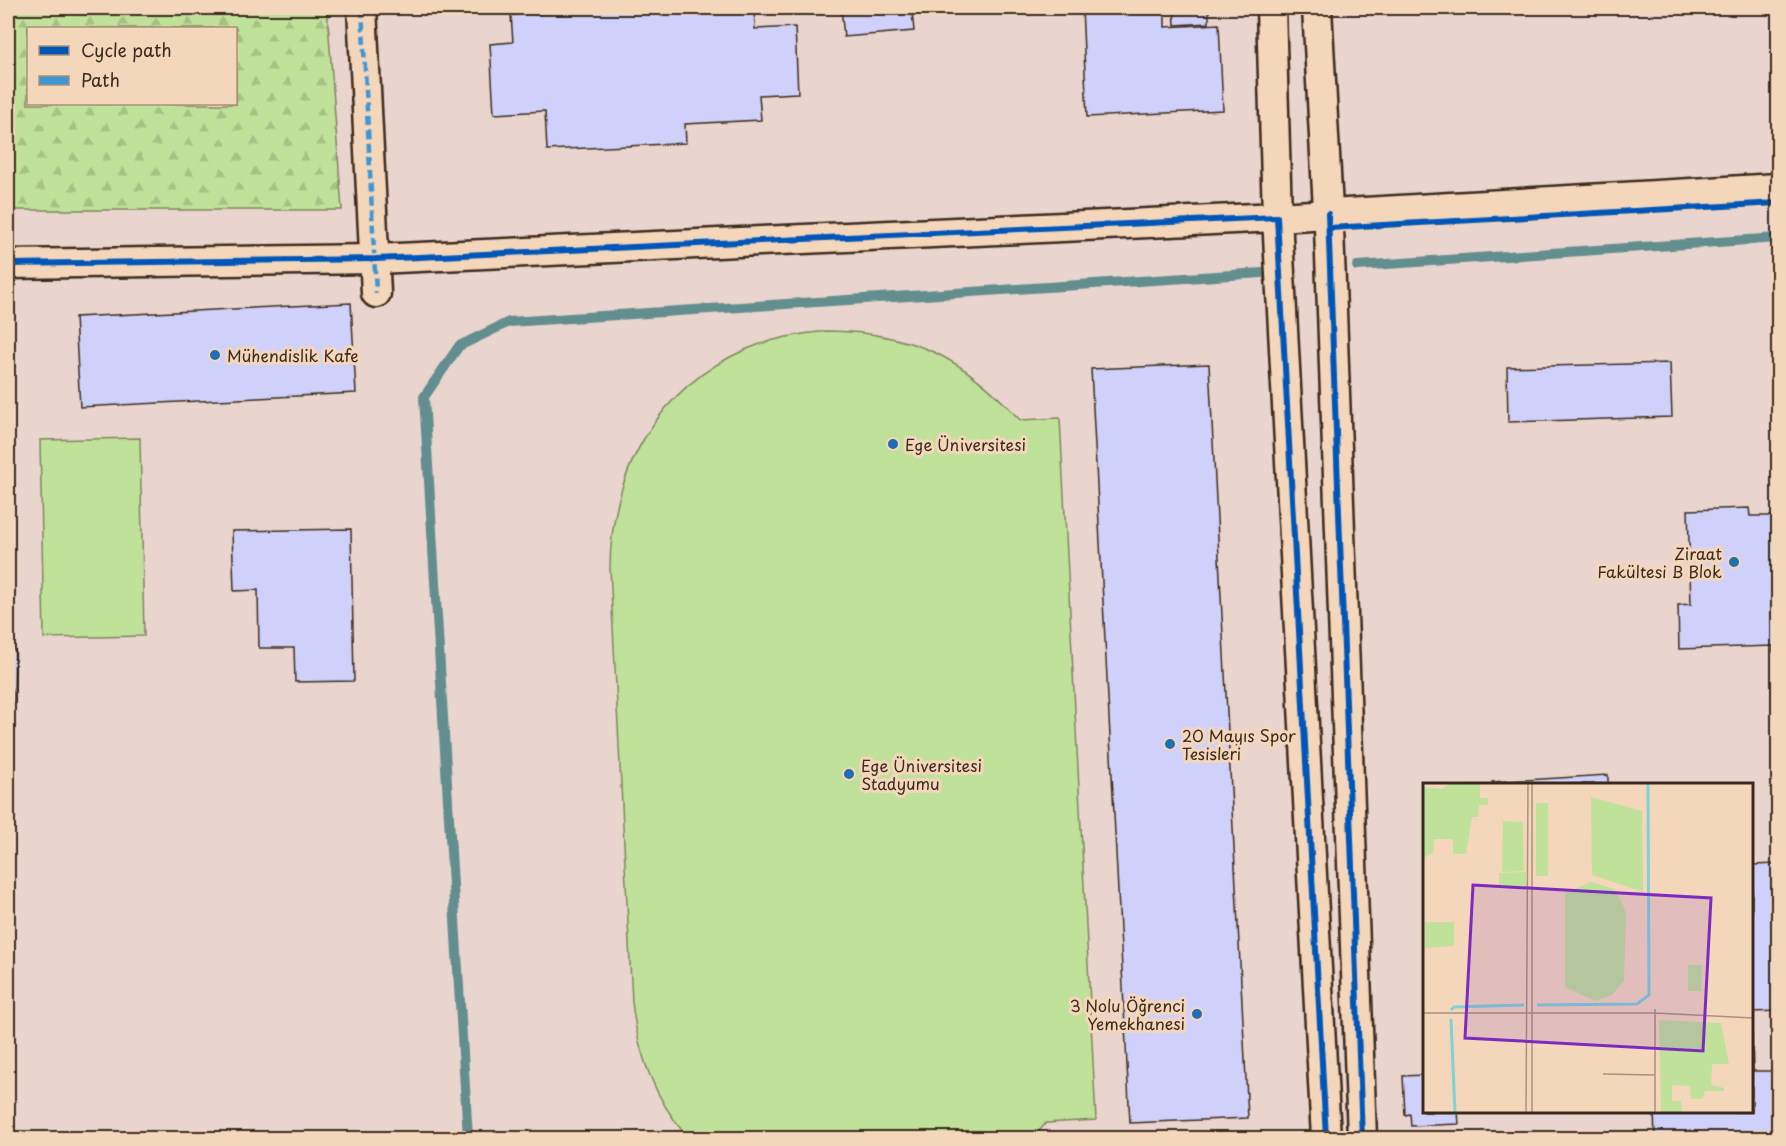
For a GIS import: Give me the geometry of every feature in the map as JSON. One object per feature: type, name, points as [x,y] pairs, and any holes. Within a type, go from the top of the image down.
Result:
[{"type":"street","points":[[362,8],[376,293]]},
{"type":"street","points":[[1271,8],[1277,217],[1326,1138]]},
{"type":"street","points":[[1317,8],[1328,214],[1362,1138]]},
{"type":"street","points":[[8,264],[376,259],[1277,217],[1779,188]]},
{"type":"shaded area","name":"Ege Üniversitesi","points":[[8,8],[1778,8],[1778,1138],[8,1138]]},
{"type":"green space","points":[[8,8],[327,8],[342,210],[8,210]]},
{"type":"green space","name":"Ege Üniversitesi Stadyumu","points":[[827,331],[885,336],[910,343],[956,364],[999,398],[1020,420],[1060,418],[1096,1120],[1046,1123],[1033,1138],[688,1138],[657,1091],[643,1057],[632,1002],[610,568],[612,533],[619,499],[630,467],[645,438],[664,410],[687,386],[715,366],[747,349],[787,337]]},
{"type":"green space","points":[[140,438],[144,636],[44,638],[40,440]]},
{"type":"building","points":[[648,8],[754,8],[755,29],[795,27],[798,93],[759,95],[761,120],[685,124],[686,143],[547,150],[545,111],[494,114],[490,44],[513,42],[511,15]]},
{"type":"building","points":[[841,8],[964,8],[912,12],[914,31],[844,37]]},
{"type":"building","points":[[1082,8],[1165,8],[1165,27],[1219,24],[1223,110],[1087,117]]},
{"type":"building","points":[[1174,8],[1209,8],[1209,23],[1175,25]]},
{"type":"building","name":"Mühendislik Kafe","points":[[351,303],[356,393],[80,407],[75,317]]},
{"type":"building","points":[[1670,363],[1672,417],[1508,422],[1507,367]]},
{"type":"building","name":"20 Mayıs Spor Tesisleri","points":[[1209,364],[1248,1118],[1130,1123],[1091,369]]},
{"type":"building","name":"Ziraat Fakültesi B Blok","points":[[1749,508],[1750,516],[1773,516],[1773,521],[1778,520],[1778,652],[1773,652],[1773,646],[1679,649],[1678,605],[1691,604],[1688,510]]},
{"type":"building","points":[[351,529],[354,681],[295,682],[294,648],[259,648],[258,590],[234,591],[232,531]]},
{"type":"building","points":[[8,650],[15,650],[14,701],[8,701]]},
{"type":"building","points":[[1608,775],[1608,783],[1492,782]]},
{"type":"building","points":[[1778,864],[1778,1011],[1753,1012],[1753,865]]},
{"type":"building","points":[[1753,1071],[1774,1071],[1777,1138],[1655,1138],[1654,1113],[1753,1113]]},
{"type":"building","points":[[1423,1075],[1423,1113],[1458,1113],[1459,1124],[1411,1126],[1410,1114],[1405,1115],[1403,1076]]},
{"type":"waterway","points":[[1357,266],[1778,238]]},
{"type":"waterway","points":[[468,1138],[424,397],[459,346],[509,322],[1262,273]]},
{"type":"marked path","points":[[362,8],[376,293]]},
{"type":"cycle path","points":[[1329,228],[1778,203]]},
{"type":"cycle path","points":[[1328,214],[1362,1138]]},
{"type":"cycle path","points":[[8,264],[376,259],[1277,217],[1326,1138]]},
{"type":"place","name":"Mühendislik Kafe","points":[[215,355]]},
{"type":"place","name":"Ege Üniversitesi","points":[[893,444]]},
{"type":"place","name":"Ziraat Fakültesi B Blok","points":[[1734,562]]},
{"type":"place","name":"20 Mayıs Spor Tesisleri","points":[[1170,744]]},
{"type":"place","name":"Ege Üniversitesi Stadyumu","points":[[849,774]]},
{"type":"place","name":"3 Nolu Öğrenci Yemekhanesi","points":[[1197,1014]]}]
